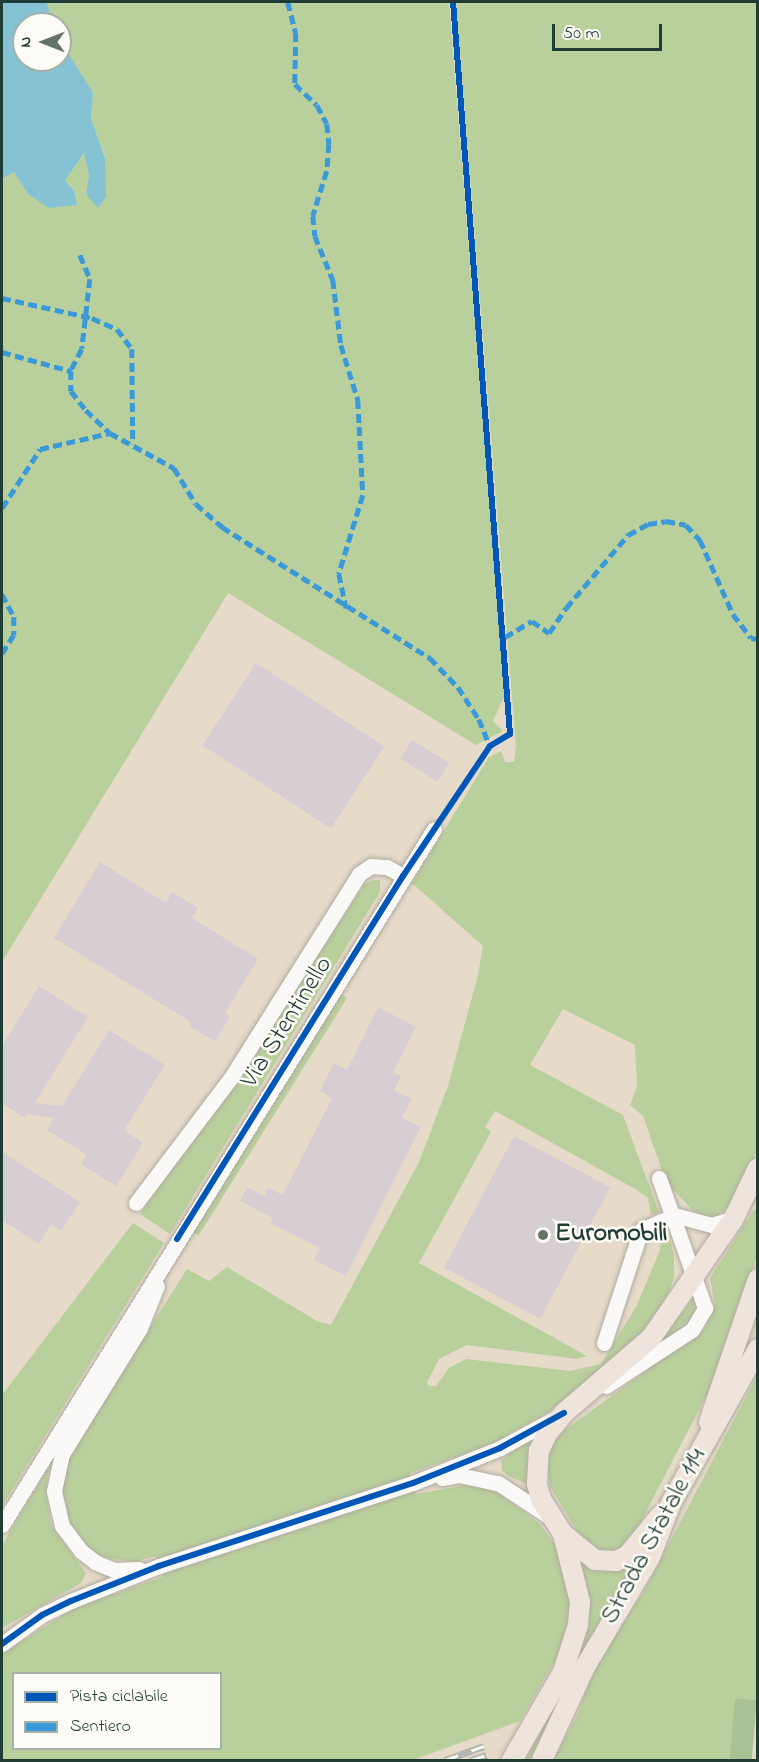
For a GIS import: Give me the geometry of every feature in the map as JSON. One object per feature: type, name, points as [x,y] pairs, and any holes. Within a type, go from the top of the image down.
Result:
[{"type":"main road","name":"Strada Statale 114","points":[[512,1761],[563,1672],[578,1625],[579,1587],[558,1527],[541,1499],[536,1468],[547,1434],[569,1409],[651,1338],[734,1218],[758,1168]]},
{"type":"main road","points":[[734,1218],[746,1205],[758,1201]]},
{"type":"main road","points":[[701,1448],[719,1385],[758,1278]]},
{"type":"main road","name":"Strada Statale 114","points":[[542,1761],[585,1667],[650,1557],[672,1502],[758,1348]]},
{"type":"main road","points":[[558,1527],[595,1560],[616,1561],[627,1556],[672,1502]]},
{"type":"street","name":"Via Stentinello","points":[[2,1525],[177,1239],[434,829]]},
{"type":"street","points":[[136,1203],[232,1076],[359,874],[371,866],[387,867],[403,876]]},
{"type":"street","points":[[2,1644],[42,1615],[159,1566],[413,1483],[500,1448],[569,1409],[701,1321],[705,1299],[659,1178]]},
{"type":"street","points":[[604,1343],[641,1230],[674,1215],[712,1225],[734,1218]]},
{"type":"street","points":[[159,1566],[114,1570],[95,1562],[69,1539],[62,1526],[54,1491],[62,1454],[140,1328],[177,1239]]},
{"type":"street","points":[[413,1483],[459,1475],[480,1477],[524,1497],[558,1527]]},
{"type":"green space","points":[[47,2],[449,2],[505,695],[493,721],[503,731],[476,745],[228,593],[2,962],[2,179],[14,172],[28,194],[76,205],[74,190],[65,181],[84,153],[89,175],[86,194],[105,157],[91,118],[93,93],[72,63],[72,12],[49,12]]},
{"type":"green space","points":[[456,2],[757,2],[757,1150],[732,1203],[717,1216],[698,1216],[666,1182],[643,1116],[630,1105],[637,1086],[635,1045],[563,1009],[530,1065],[623,1115],[659,1212],[651,1215],[648,1198],[637,1190],[495,1111],[485,1127],[491,1132],[419,1263],[587,1356],[577,1359],[467,1345],[439,1359],[427,1382],[429,1386],[436,1386],[449,1368],[466,1359],[570,1371],[601,1364],[637,1305],[660,1250],[662,1234],[667,1232],[674,1255],[674,1277],[666,1301],[643,1331],[604,1369],[548,1412],[492,1444],[410,1473],[416,1494],[472,1484],[498,1493],[539,1523],[561,1553],[571,1590],[569,1624],[564,1645],[520,1721],[413,1760],[2,1760],[2,1654],[76,1607],[163,1577],[156,1556],[134,1562],[102,1557],[90,1551],[68,1524],[61,1485],[69,1456],[187,1269],[209,1281],[227,1267],[317,1321],[331,1325],[419,1162],[448,1086],[478,975],[483,946],[412,883],[489,757],[501,751],[505,762],[514,762],[516,746]]},
{"type":"green space","points":[[373,880],[380,880],[380,892],[170,1234],[140,1214],[236,1079],[365,884]]},
{"type":"green space","points":[[333,989],[347,998],[199,1235],[184,1226]]},
{"type":"green space","points":[[757,1210],[757,1257],[708,1392],[627,1549],[601,1553],[581,1538],[551,1488],[546,1465],[551,1447],[558,1435],[705,1328],[715,1305],[710,1278],[753,1211]]},
{"type":"green space","points":[[133,1223],[164,1243],[2,1506],[2,1395]]},
{"type":"green space","points":[[696,1295],[695,1317],[664,1341],[663,1336]]},
{"type":"green space","points":[[757,1376],[757,1700],[735,1698],[733,1760],[553,1760],[578,1714],[594,1666],[643,1593]]},
{"type":"green space","points":[[528,1441],[530,1446],[527,1484],[508,1476],[502,1470],[501,1460]]},
{"type":"green space","points":[[49,1467],[46,1492],[51,1525],[86,1573],[81,1583],[2,1628],[2,1545]]},
{"type":"green space","points":[[641,1552],[533,1760],[525,1760],[582,1656],[590,1600],[581,1562]]},
{"type":"green space","points":[[735,1698],[757,1700],[752,1760],[730,1760]]},
{"type":"water","points":[[2,2],[47,2],[49,12],[12,12],[12,72],[72,72],[72,59],[93,93],[91,118],[105,158],[106,197],[98,208],[86,194],[89,175],[84,153],[65,181],[74,190],[77,205],[49,208],[28,194],[14,172],[2,179]]},
{"type":"building","points":[[256,663],[384,746],[331,829],[203,745]]},
{"type":"building","points":[[412,740],[449,763],[438,782],[400,759]]},
{"type":"building","points":[[100,862],[166,903],[172,892],[198,908],[192,918],[258,959],[225,1013],[230,1016],[215,1041],[189,1026],[191,1022],[54,938]]},
{"type":"building","points":[[39,986],[88,1017],[35,1103],[62,1106],[109,1030],[165,1065],[124,1130],[143,1143],[116,1186],[81,1164],[87,1155],[47,1130],[54,1118],[28,1114],[25,1118],[2,1103],[2,1046]]},
{"type":"building","points":[[378,1007],[416,1027],[393,1072],[401,1076],[394,1090],[411,1099],[402,1118],[421,1127],[346,1276],[314,1260],[320,1248],[270,1223],[273,1218],[240,1201],[247,1187],[264,1196],[268,1188],[283,1195],[332,1098],[320,1091],[334,1063],[347,1070]]},
{"type":"building","points":[[514,1136],[610,1187],[540,1319],[444,1268]]},
{"type":"building","points":[[2,1152],[80,1202],[61,1231],[51,1224],[39,1244],[2,1220]]},
{"type":"railway","points":[[445,1760],[484,1746]]},
{"type":"railway","points":[[471,1760],[486,1755]]},
{"type":"marked path","points":[[288,2],[296,33],[295,84],[317,105],[327,124],[329,144],[327,171],[313,216],[315,236],[333,280],[341,345],[358,400],[363,495],[339,574],[346,608]]},
{"type":"marked path","points":[[80,255],[90,279],[82,349],[71,371],[71,391],[86,410],[110,433],[174,468],[196,504],[222,527],[430,658],[458,687],[479,719],[490,746]]},
{"type":"marked path","points":[[2,298],[92,318],[117,329],[132,349],[133,444]]},
{"type":"marked path","points":[[2,352],[71,371]]},
{"type":"marked path","points":[[2,508],[40,449],[110,433]]},
{"type":"marked path","points":[[505,637],[532,621],[549,633],[566,608],[628,535],[648,524],[666,521],[686,525],[700,540],[733,614],[751,638],[758,639]]},
{"type":"marked path","points":[[2,594],[14,617],[14,635],[2,654]]},
{"type":"cycle path","points":[[177,1239],[403,876],[490,746],[510,734],[453,2]]},
{"type":"cycle path","points":[[2,1644],[42,1615],[71,1601],[159,1566],[413,1483],[500,1448],[564,1413]]},
{"type":"place","name":"Euromobili","points":[[543,1235]]}]
